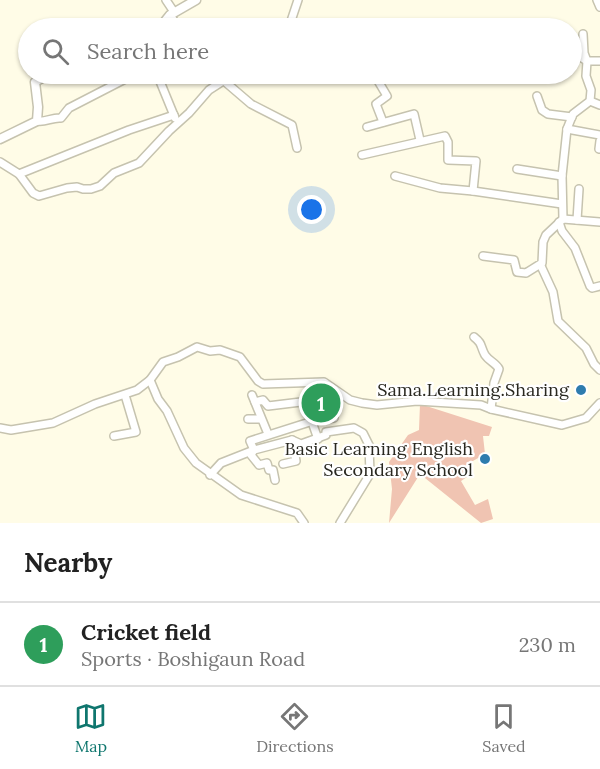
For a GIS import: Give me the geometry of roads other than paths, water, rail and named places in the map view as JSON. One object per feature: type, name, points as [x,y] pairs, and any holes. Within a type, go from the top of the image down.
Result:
[{"type":"street","points":[[166,0],[174,18]]},
{"type":"street","points":[[168,18],[196,0]]},
{"type":"street","points":[[292,18],[298,0]]},
{"type":"street","points":[[597,0],[600,7]]},
{"type":"street","points":[[583,34],[587,61],[586,76],[591,90],[590,101],[573,114],[567,129],[562,176],[561,220],[562,231],[575,248],[590,286],[592,288],[600,286]]},
{"type":"street","points":[[582,58],[587,61],[600,61]]},
{"type":"street","points":[[34,84],[38,107],[37,121]]},
{"type":"street","points":[[0,139],[37,121],[42,122],[52,117],[61,118],[69,108],[116,84]]},
{"type":"street","points":[[161,84],[177,123]]},
{"type":"street","points":[[0,162],[19,174],[33,193],[39,196],[67,188],[91,189],[100,186],[114,173],[139,163],[209,90],[218,84]]},
{"type":"street","points":[[228,84],[251,104],[292,125],[297,148]]},
{"type":"street","points":[[380,84],[387,96],[376,104],[383,122]]},
{"type":"street","points":[[537,96],[542,110],[548,114],[572,117]]},
{"type":"street","points":[[590,101],[600,105]]},
{"type":"street","points":[[367,127],[414,114],[420,140]]},
{"type":"street","points":[[19,174],[174,115]]},
{"type":"street","points":[[567,129],[600,135]]},
{"type":"street","points":[[362,155],[445,136],[448,142],[448,160],[476,161],[473,191]]},
{"type":"street","points":[[517,169],[562,176]]},
{"type":"street","points":[[395,176],[440,188],[562,204]]},
{"type":"street","points":[[577,220],[579,189]]},
{"type":"street","points":[[600,222],[561,220],[546,235],[543,242],[544,256],[541,266],[553,292],[558,321],[586,348],[600,370]]},
{"type":"street","points":[[483,256],[514,260],[517,272],[521,273],[541,266]]},
{"type":"street","points":[[474,338],[482,345],[485,355],[499,369],[494,383],[491,410]]},
{"type":"street","points":[[0,428],[11,430],[53,423],[95,404],[137,390],[150,380],[163,362],[197,347],[210,351],[220,350],[240,357],[258,381],[263,384],[324,382],[350,400],[362,403],[377,405],[417,401],[481,405],[491,410],[562,425],[586,418],[600,403]]},
{"type":"street","points":[[150,380],[158,399],[168,411],[184,448],[196,464],[242,495],[297,513],[304,523]]},
{"type":"street","points":[[114,436],[136,432],[125,394]]},
{"type":"street","points":[[268,434],[253,399],[263,400],[268,406],[309,401],[318,439]]},
{"type":"street","points":[[254,450],[250,441],[314,421],[334,418]]},
{"type":"street","points":[[248,419],[261,419]]},
{"type":"street","points":[[210,475],[221,463],[254,450],[292,440],[301,444],[318,439],[326,435],[326,432],[354,428],[363,433],[369,445],[370,474],[340,523]]},
{"type":"street","points":[[283,464],[296,461],[292,440]]},
{"type":"street","points":[[254,450],[250,455],[253,460],[259,465],[267,463],[269,470],[273,470],[275,480]]},
{"type":"place","name":"Sama.Learning.Sharing","points":[[581,390]]},
{"type":"place","name":"Cricket field","points":[[321,403]]},
{"type":"place","name":"Basic Learning English Secondary School","points":[[485,459]]}]
